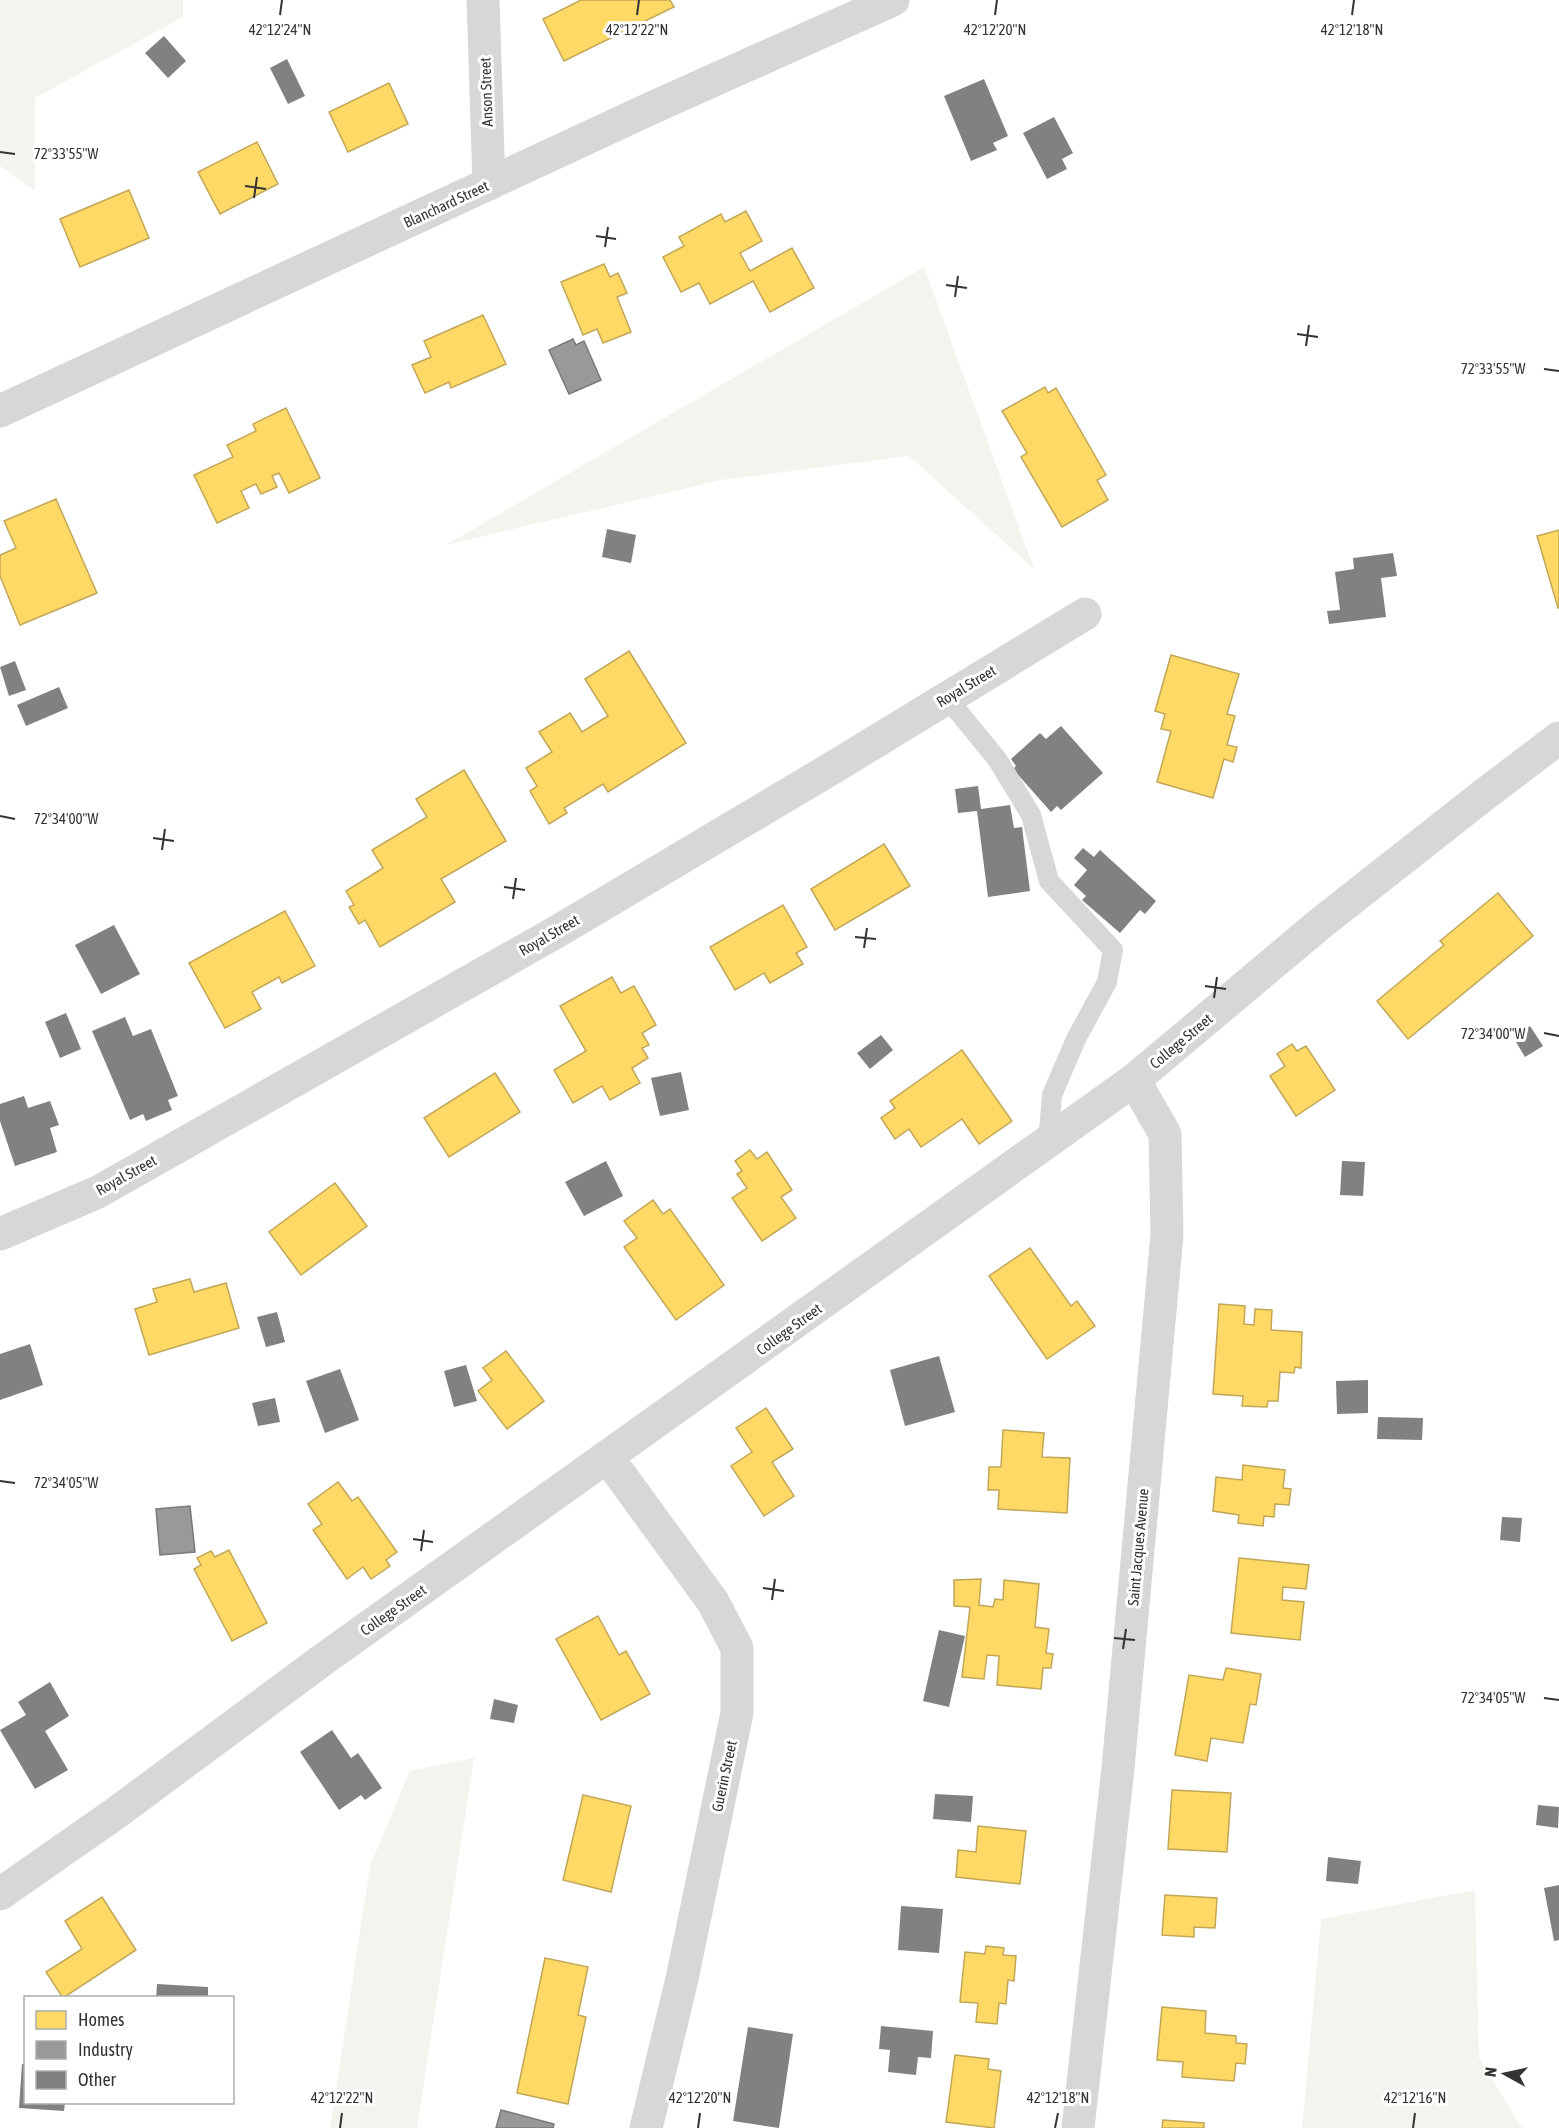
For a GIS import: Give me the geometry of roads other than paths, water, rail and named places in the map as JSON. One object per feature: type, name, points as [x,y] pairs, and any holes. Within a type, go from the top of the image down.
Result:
[{"type":"street","name":"Anson Street","points":[[483,0],[489,184]]},
{"type":"street","name":"Blanchard Street","points":[[0,411],[656,106],[893,0]]},
{"type":"street","name":"Royal Street","points":[[0,1234],[98,1192],[558,931],[1085,614]]},
{"type":"street","name":"College Street","points":[[0,1894],[116,1813],[321,1661],[1134,1080],[1321,923],[1559,738]]},
{"type":"street","name":"Saint Jacques Avenue","points":[[1078,2128],[1118,1768],[1167,1235],[1165,1134],[1134,1080]]},
{"type":"street","name":"Guerin Street","points":[[608,1458],[713,1602],[737,1648],[737,1713],[682,1978],[646,2128]]},
{"type":"lane","points":[[947,698],[997,759],[1031,815],[1049,881],[1113,950],[1107,982],[1076,1039],[1052,1095],[1048,1143]]}]
